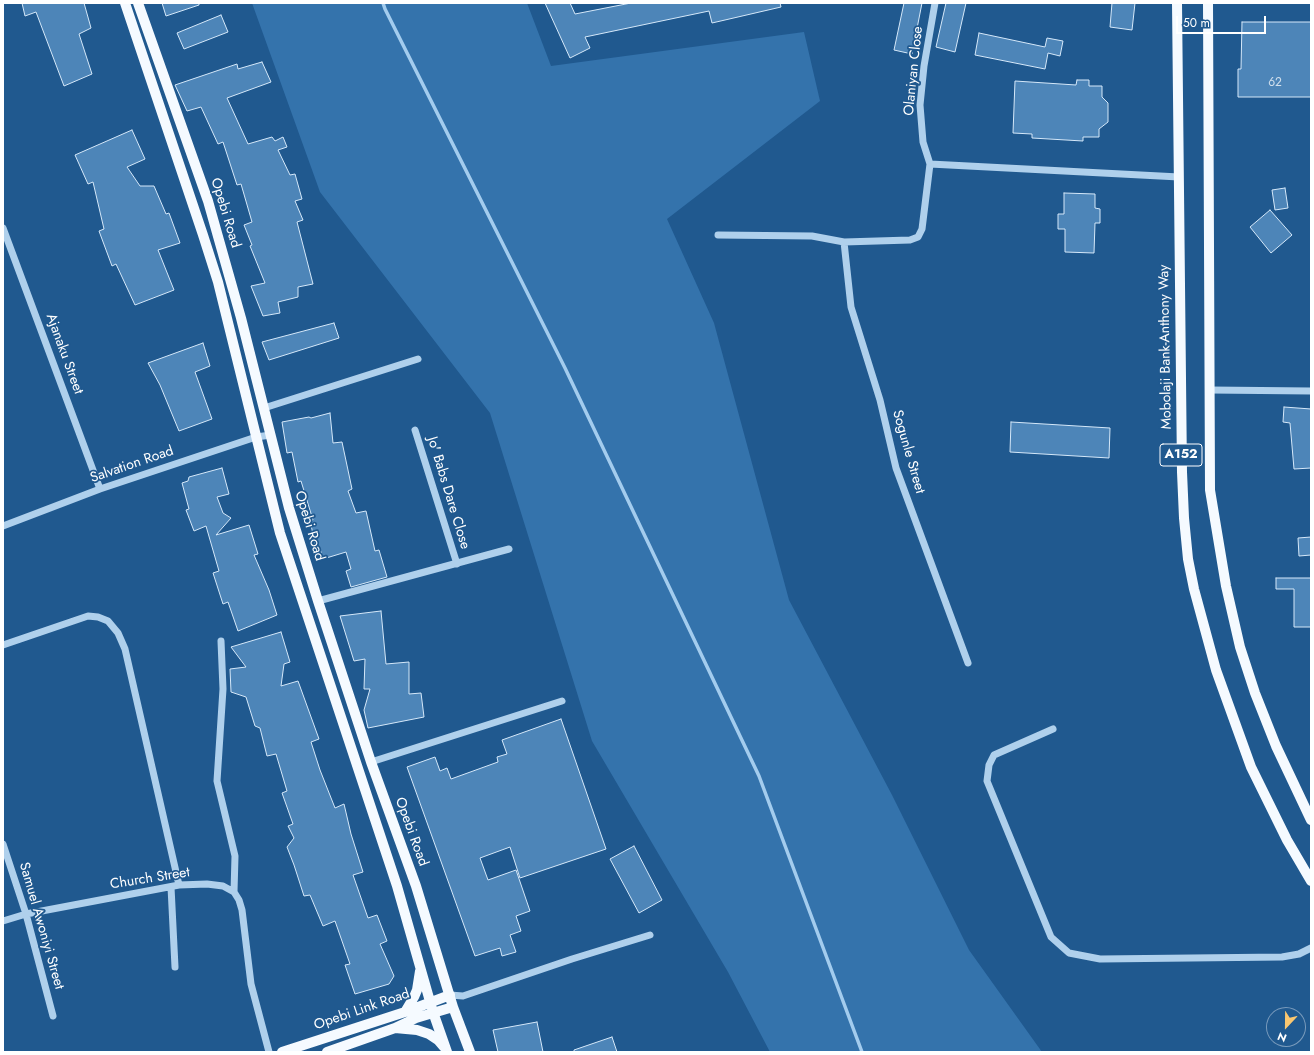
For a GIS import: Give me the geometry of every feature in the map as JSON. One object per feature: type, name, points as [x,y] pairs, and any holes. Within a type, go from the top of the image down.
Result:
[{"type":"main road","name":"Opebi Road","points":[[125,3],[218,282],[280,533],[396,886],[433,1012],[447,1051]]},
{"type":"main road","name":"Opebi Road","points":[[138,3],[208,201],[241,318],[289,508],[318,601],[371,762],[416,886],[453,1006],[470,1052]]},
{"type":"main road","name":"Mobolaji Bank-Anthony Way","points":[[1177,3],[1182,472],[1188,559],[1194,589],[1216,670],[1251,767],[1287,840],[1311,881]]},
{"type":"main road","name":"A152","points":[[1208,3],[1210,490],[1232,614],[1240,647],[1255,693],[1276,746],[1311,820]]},
{"type":"main road","points":[[404,1012],[414,997],[418,983],[420,965]]},
{"type":"main road","name":"Opebi Link Road","points":[[282,1052],[404,1012],[430,1001],[450,995]]},
{"type":"main road","name":"Opebi Link Road","points":[[327,1052],[395,1028],[416,1018],[453,1006]]},
{"type":"main road","points":[[395,1028],[417,1030],[428,1034],[438,1040],[447,1051]]},
{"type":"street","name":"Olaniyan Close","points":[[930,164],[922,142],[920,105],[924,66],[935,3]]},
{"type":"street","points":[[718,235],[812,236],[844,242],[910,240],[918,237],[922,229],[930,164],[1179,177]]},
{"type":"street","name":"Ajanaku Street","points":[[3,228],[100,489]]},
{"type":"street","name":"Sogunle Street","points":[[844,242],[851,307],[880,400],[896,468],[968,662]]},
{"type":"street","points":[[264,408],[418,359]]},
{"type":"street","points":[[1210,390],[1311,391]]},
{"type":"street","name":"Jo' Babs Dare Close","points":[[415,430],[457,564]]},
{"type":"street","name":"Salvation Road","points":[[3,526],[100,489],[256,438],[271,435]]},
{"type":"street","points":[[318,601],[508,549]]},
{"type":"street","points":[[3,645],[88,616],[98,617],[108,621],[118,633],[125,649],[179,885]]},
{"type":"street","points":[[221,641],[223,689],[217,781],[235,856],[234,892],[239,900],[242,910],[250,984],[269,1052]]},
{"type":"street","points":[[371,762],[562,701]]},
{"type":"street","points":[[1053,729],[994,754],[989,765],[987,781],[1051,937],[1069,953],[1100,959],[1282,957],[1299,954],[1311,948]]},
{"type":"street","name":"Samuel Awoniyi Street","points":[[3,844],[26,914],[53,1016]]},
{"type":"street","name":"Church Street","points":[[3,921],[26,914],[179,885],[207,884],[223,886],[234,892]]},
{"type":"street","points":[[172,887],[175,967]]},
{"type":"street","points":[[450,995],[463,996],[572,959],[650,935]]},
{"type":"street","points":[[453,1006],[463,996]]},
{"type":"shaded area","points":[[252,3],[527,3],[551,66],[804,32],[820,101],[667,219],[714,323],[789,600],[892,795],[969,950],[1042,1052],[770,1052],[728,972],[592,741],[490,413],[320,192]]},
{"type":"building","points":[[22,3],[84,3],[91,28],[79,34],[92,74],[64,86],[36,12],[25,16]]},
{"type":"building","points":[[162,3],[199,3],[199,5],[166,16]]},
{"type":"building","points":[[545,3],[570,3],[575,14],[631,3],[780,3],[781,7],[712,23],[709,11],[585,37],[590,48],[570,58]]},
{"type":"building","points":[[904,3],[922,3],[912,54],[894,50]]},
{"type":"building","points":[[946,3],[966,3],[955,52],[936,47]]},
{"type":"building","points":[[1112,3],[1135,3],[1132,30],[1110,27]]},
{"type":"building","points":[[221,15],[228,32],[184,49],[177,33]]},
{"type":"building","points":[[1242,22],[1311,22],[1311,97],[1238,97],[1238,69],[1241,69]]},
{"type":"building","points":[[979,33],[1045,47],[1047,38],[1063,41],[1060,56],[1048,53],[1045,69],[975,55]]},
{"type":"building","points":[[262,62],[271,82],[227,98],[248,144],[272,137],[275,141],[283,137],[287,147],[278,150],[290,175],[295,174],[302,199],[295,201],[303,220],[297,222],[313,284],[298,287],[298,297],[278,302],[280,313],[263,316],[251,286],[265,283],[250,246],[252,245],[244,225],[252,222],[241,184],[237,185],[223,142],[218,144],[201,107],[187,111],[175,85],[237,64],[238,69]]},
{"type":"building","points":[[1077,80],[1089,80],[1089,86],[1102,86],[1102,97],[1108,103],[1108,122],[1099,129],[1099,137],[1083,137],[1083,141],[1032,138],[1032,134],[1013,133],[1015,81],[1076,85]]},
{"type":"building","points":[[132,130],[145,159],[127,167],[140,186],[154,186],[166,214],[169,213],[180,243],[158,250],[174,290],[135,305],[116,264],[112,266],[99,231],[104,229],[93,182],[88,184],[75,155]]},
{"type":"building","points":[[1285,188],[1288,208],[1275,210],[1272,190]]},
{"type":"building","points":[[1064,193],[1095,194],[1095,208],[1100,209],[1100,223],[1095,223],[1094,253],[1065,252],[1065,229],[1058,229],[1058,214],[1064,214]]},
{"type":"building","points":[[1270,210],[1292,235],[1271,253],[1250,227]]},
{"type":"building","points":[[334,323],[339,338],[269,360],[262,342]]},
{"type":"building","points":[[203,343],[210,366],[195,372],[212,419],[179,431],[160,385],[148,363]]},
{"type":"building","points":[[1284,407],[1311,409],[1311,468],[1294,469],[1290,423],[1283,422]]},
{"type":"building","points":[[330,413],[333,443],[342,442],[352,489],[348,491],[356,513],[366,511],[375,551],[379,550],[387,577],[351,587],[346,571],[351,569],[346,552],[323,559],[320,549],[316,549],[310,520],[313,520],[301,481],[298,482],[292,452],[287,453],[282,422],[309,417],[311,418]]},
{"type":"building","points":[[1011,422],[1110,428],[1109,458],[1010,452]]},
{"type":"building","points":[[222,468],[229,494],[217,497],[223,513],[231,518],[216,535],[249,525],[258,554],[254,555],[269,590],[277,615],[238,631],[228,602],[223,604],[213,573],[219,571],[206,526],[194,531],[186,510],[189,509],[182,483],[188,481],[189,477]]},
{"type":"building","points":[[1311,537],[1311,555],[1299,556],[1298,538]]},
{"type":"building","points":[[1276,578],[1311,578],[1311,627],[1294,627],[1294,589],[1276,589]]},
{"type":"building","points":[[381,611],[386,664],[409,662],[409,694],[421,693],[424,717],[368,728],[364,710],[370,689],[364,689],[365,659],[354,661],[340,616]]},
{"type":"building","points":[[281,632],[290,662],[284,664],[281,686],[298,681],[319,739],[311,742],[320,770],[335,808],[344,804],[351,834],[363,872],[353,875],[368,918],[377,915],[387,941],[380,944],[394,976],[389,984],[355,994],[345,965],[350,964],[335,921],[323,926],[310,895],[304,896],[287,847],[294,838],[288,826],[293,824],[282,793],[287,791],[276,754],[267,756],[260,728],[255,726],[246,697],[231,692],[230,669],[246,667],[231,647]]},
{"type":"building","points":[[561,719],[606,849],[520,878],[510,847],[480,858],[488,880],[516,870],[530,911],[516,916],[521,931],[510,935],[516,952],[502,956],[500,948],[475,956],[407,767],[435,757],[440,771],[447,768],[451,779],[498,762],[497,757],[507,754],[502,740]]},
{"type":"building","points":[[634,846],[662,900],[639,913],[610,859]]},
{"type":"building","points":[[537,1022],[543,1052],[498,1052],[493,1030]]},
{"type":"building","points":[[612,1037],[617,1052],[574,1052],[574,1050]]},
{"type":"waterway","points":[[383,3],[565,368],[759,776],[862,1052]]}]
